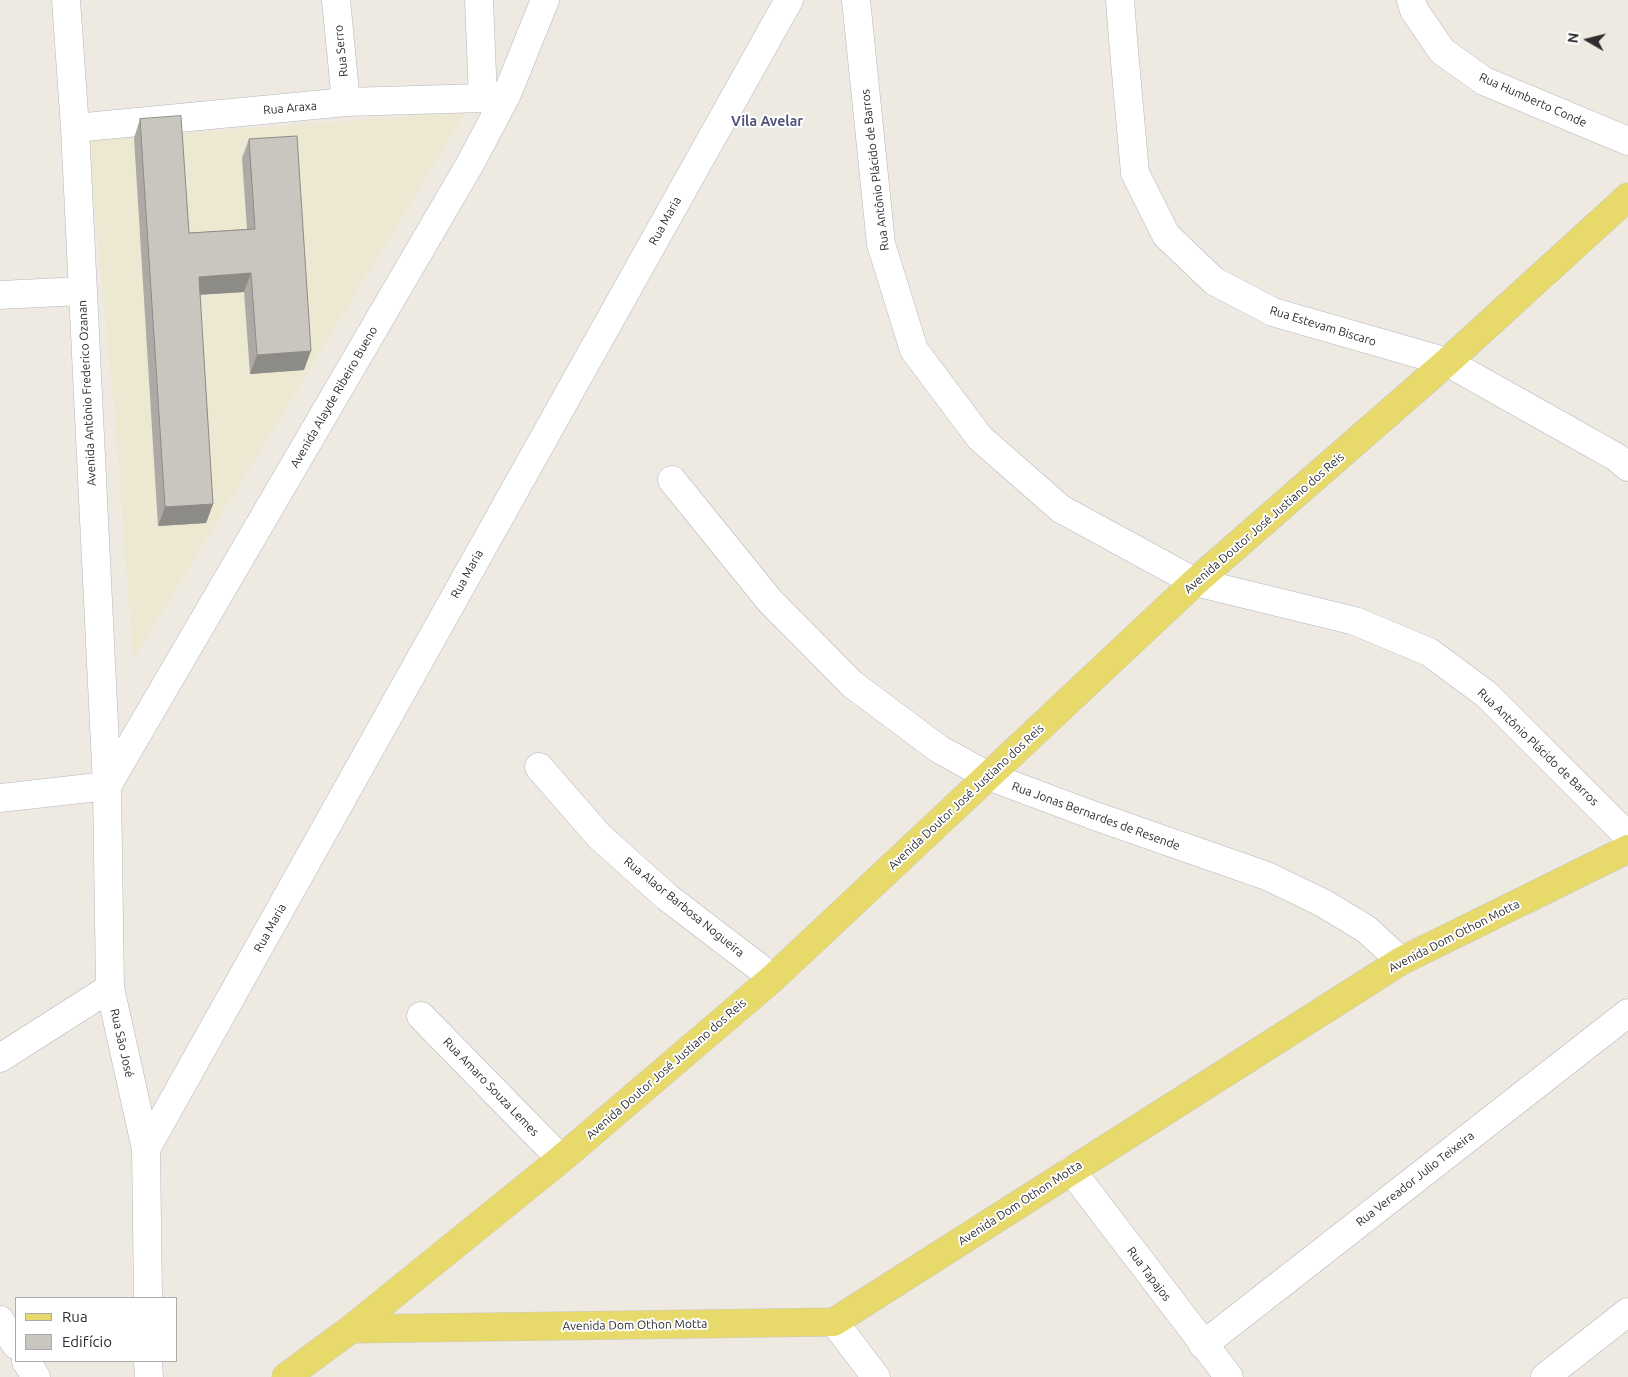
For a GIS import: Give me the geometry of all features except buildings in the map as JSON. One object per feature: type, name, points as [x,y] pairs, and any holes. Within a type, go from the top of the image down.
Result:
[{"type":"main road","name":"Avenida Doutor José Justiano dos Reis","points":[[290,1376],[561,1159],[773,978],[1195,582],[1447,362],[1628,197]]},
{"type":"main road","name":"Avenida Dom Othon Motta","points":[[351,1329],[834,1322],[1401,961],[1628,849]]},
{"type":"street","name":"Avenida Antônio Frederico Ozanan","points":[[66,0],[75,128],[107,786]]},
{"type":"street","name":"Rua Serro","points":[[336,0],[346,102]]},
{"type":"street","points":[[479,0],[495,96]]},
{"type":"street","name":"Avenida Alayde Ribeiro Bueno","points":[[107,786],[466,173],[495,96],[545,0]]},
{"type":"street","name":"Rua Maria","points":[[146,1149],[789,0]]},
{"type":"street","name":"Rua Antônio Plácido de Barros","points":[[856,0],[880,244],[914,350],[980,438],[1061,509],[1195,582],[1355,621],[1428,652],[1486,694],[1628,836]]},
{"type":"street","name":"Rua Estevam Biscaro","points":[[1120,0],[1135,173],[1166,235],[1214,281],[1273,312],[1447,362],[1616,457],[1628,467]]},
{"type":"street","name":"Rua Humberto Conde","points":[[1411,0],[1414,10],[1442,50],[1484,80],[1628,141]]},
{"type":"street","name":"Rua Araxa","points":[[75,128],[346,102],[495,96]]},
{"type":"street","points":[[0,295],[82,291]]},
{"type":"street","name":"Rua Jonas Bernardes de Resende","points":[[672,480],[770,601],[852,684],[939,748],[988,776],[1094,816],[1267,876],[1323,903],[1366,929],[1401,961]]},
{"type":"street","name":"Rua Alaor Barbosa Nogueira","points":[[538,767],[599,836],[667,896],[773,978]]},
{"type":"street","points":[[0,798],[107,786]]},
{"type":"street","name":"Rua São José","points":[[107,786],[110,988],[146,1149],[148,1297]]},
{"type":"street","points":[[0,1058],[110,988]]},
{"type":"street","name":"Rua Amaro Souza Lemes","points":[[421,1016],[561,1159]]},
{"type":"street","name":"Rua Vereador Julio Teixeira","points":[[1203,1345],[1624,1024]]},
{"type":"street","name":"Rua Tapajos","points":[[1070,1170],[1228,1377]]},
{"type":"street","points":[[1545,1377],[1628,1312]]},
{"type":"street","points":[[0,1320],[15,1344]]},
{"type":"street","points":[[834,1322],[876,1377]]},
{"type":"street","points":[[27,1362],[36,1377]]},
{"type":"street","points":[[148,1362],[149,1377]]},
{"type":"shaded area","points":[[466,112],[133,660],[115,417],[88,140]]},
{"type":"district","name":"Vila Avelar","points":[[767,121]]}]
